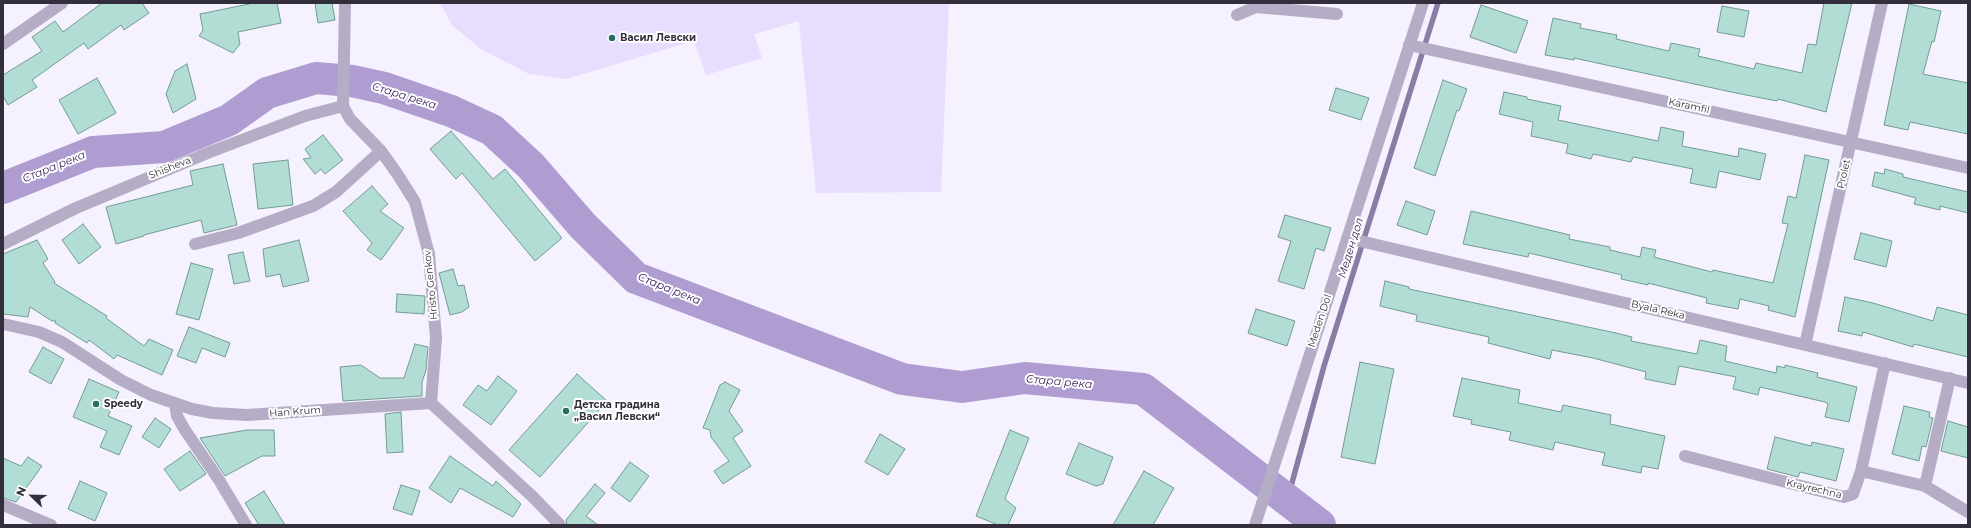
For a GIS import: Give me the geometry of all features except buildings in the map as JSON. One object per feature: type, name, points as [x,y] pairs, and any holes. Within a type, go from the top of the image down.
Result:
[{"type":"street","points":[[3,44],[62,3]]},
{"type":"street","points":[[343,101],[345,3]]},
{"type":"street","name":"Meden Dol","points":[[1255,525],[1288,421],[1357,240],[1413,46],[1423,3]]},
{"type":"street","name":"Prolet","points":[[1805,345],[1882,3]]},
{"type":"street","points":[[1237,15],[1256,7],[1337,14]]},
{"type":"street","name":"Karamfil","points":[[1413,46],[1968,168]]},
{"type":"street","name":"Hristo Genkov","points":[[343,101],[350,119],[381,152],[415,202],[429,254],[436,338],[431,403]]},
{"type":"street","name":"Shisheva","points":[[3,244],[76,208],[210,152],[343,101]]},
{"type":"street","points":[[195,244],[238,233],[313,206],[336,192],[381,152]]},
{"type":"street","name":"Byala Reka","points":[[1357,240],[1968,383]]},
{"type":"street","name":"Han Krum","points":[[3,324],[39,332],[62,342],[121,380],[151,395],[174,403],[213,413],[247,415],[431,403]]},
{"type":"street","points":[[1885,363],[1861,471],[1924,486],[1968,512]]},
{"type":"street","points":[[1924,486],[1950,378]]},
{"type":"street","points":[[174,403],[177,416],[185,430],[219,480],[246,525]]},
{"type":"street","points":[[431,403],[560,525]]},
{"type":"street","name":"Krayrechna","points":[[1685,456],[1844,497],[1853,494],[1861,471]]},
{"type":"street","points":[[3,504],[51,525]]},
{"type":"shaded area","points":[[440,3],[949,3],[941,192],[816,193],[799,21],[754,34],[762,58],[706,75],[694,41],[566,79],[529,74],[481,49],[452,25]]},
{"type":"waterway","name":"Меден дол","points":[[1287,501],[1324,366],[1438,3]]},
{"type":"waterway","name":"Стара река","points":[[3,188],[93,152],[164,147],[229,120],[267,93],[316,78],[352,81],[384,88],[451,111],[492,130],[531,166],[583,226],[636,278],[902,379],[962,387],[1025,378],[1143,389],[1320,525]]},
{"type":"place","name":"Васил Левски","points":[[612,38]]},
{"type":"place","name":"Speedy","points":[[96,404]]},
{"type":"place","name":"Детска градина „Васил Левски“","points":[[566,411]]}]
